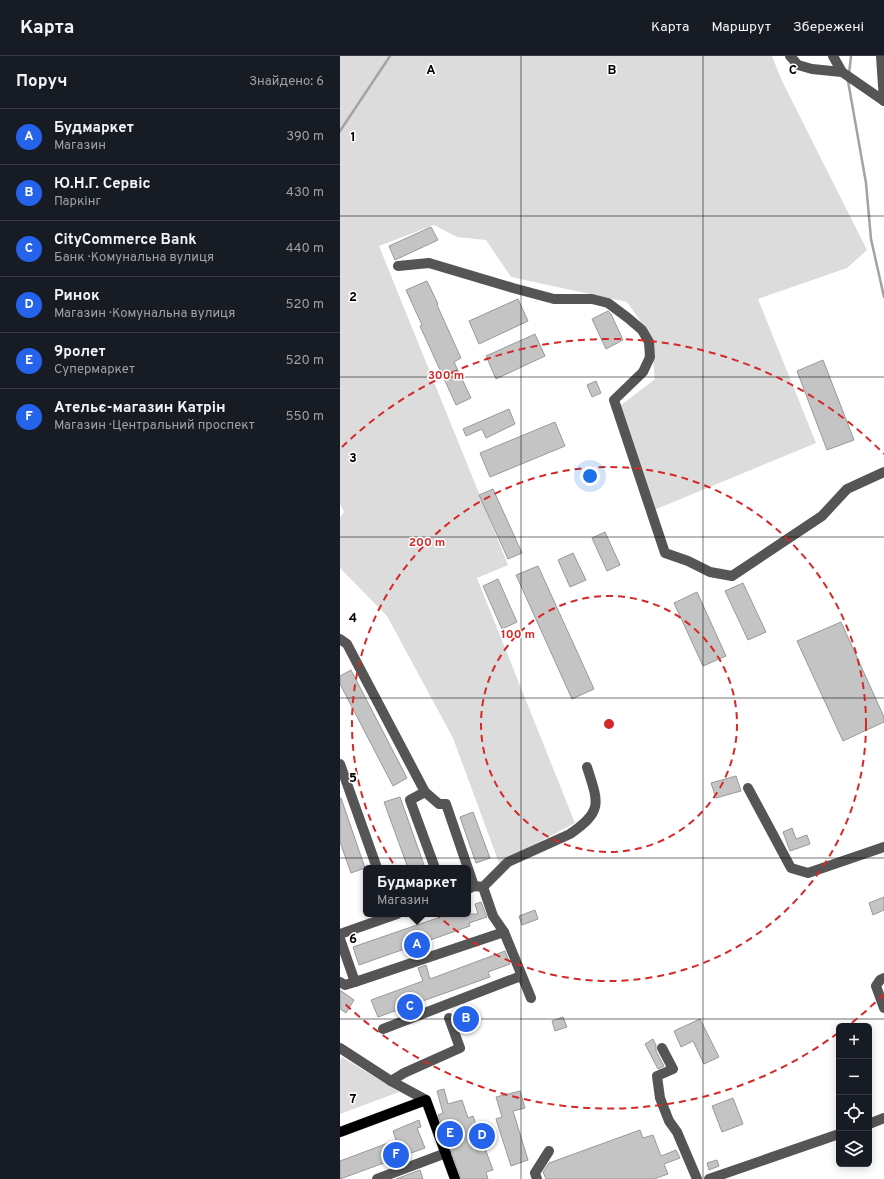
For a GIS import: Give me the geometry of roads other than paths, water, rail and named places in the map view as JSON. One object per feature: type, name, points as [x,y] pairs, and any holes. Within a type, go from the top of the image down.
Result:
[{"type":"main road","points":[[340,1132],[426,1100],[455,1179]]},
{"type":"street","points":[[790,56],[798,65],[812,69],[842,72]]},
{"type":"street","points":[[833,56],[842,72],[884,101]]},
{"type":"street","points":[[881,56],[884,101]]},
{"type":"street","points":[[398,266],[429,263],[513,288],[554,298],[592,299],[608,303],[642,330],[649,342],[650,357],[643,372],[614,400],[665,553],[688,561],[710,572],[732,576],[822,516],[847,489],[884,472]]},
{"type":"street","points":[[340,639],[347,644],[425,792],[439,804],[446,804],[467,865]]},
{"type":"street","points":[[340,764],[376,865]]},
{"type":"street","points":[[475,887],[508,862],[570,834],[592,816],[596,805],[596,796],[587,767]]},
{"type":"street","points":[[748,788],[791,868],[808,873],[884,847]]},
{"type":"street","points":[[425,792],[410,800],[434,865]]},
{"type":"street","points":[[471,876],[475,887],[504,932],[531,998]]},
{"type":"street","points":[[340,934],[387,917]]},
{"type":"street","points":[[340,982],[344,985],[355,982],[504,932]]},
{"type":"street","points":[[340,938],[355,982]]},
{"type":"street","points":[[383,1029],[522,976]]},
{"type":"street","points":[[884,978],[880,980],[876,986],[884,1008]]},
{"type":"street","points":[[391,1080],[404,1072],[460,1048],[449,1018]]},
{"type":"street","points":[[340,1048],[426,1100]]},
{"type":"street","points":[[662,1048],[673,1069],[657,1076],[660,1098],[669,1121],[677,1132],[697,1179]]},
{"type":"street","points":[[872,1123],[884,1118]]},
{"type":"street","points":[[709,1179],[836,1135]]},
{"type":"street","points":[[537,1179],[535,1173],[550,1151]]},
{"type":"street","points":[[377,1179],[446,1153]]},
{"type":"waterway","points":[[340,131],[390,56]]},
{"type":"waterway","points":[[849,74],[851,56]]},
{"type":"waterway","points":[[848,81],[866,183],[871,239],[884,297]]},
{"type":"place","name":"Будмаркет","points":[[417,945]]},
{"type":"place","name":"CityCommerce Bank","points":[[410,1007]]},
{"type":"place","name":"Ю.Н.Г. Сервіс","points":[[466,1019]]},
{"type":"place","name":"9ролет","points":[[450,1134]]},
{"type":"place","name":"Ринок","points":[[482,1136]]},
{"type":"place","name":"Ательє-магазин Катрін","points":[[396,1155]]}]
